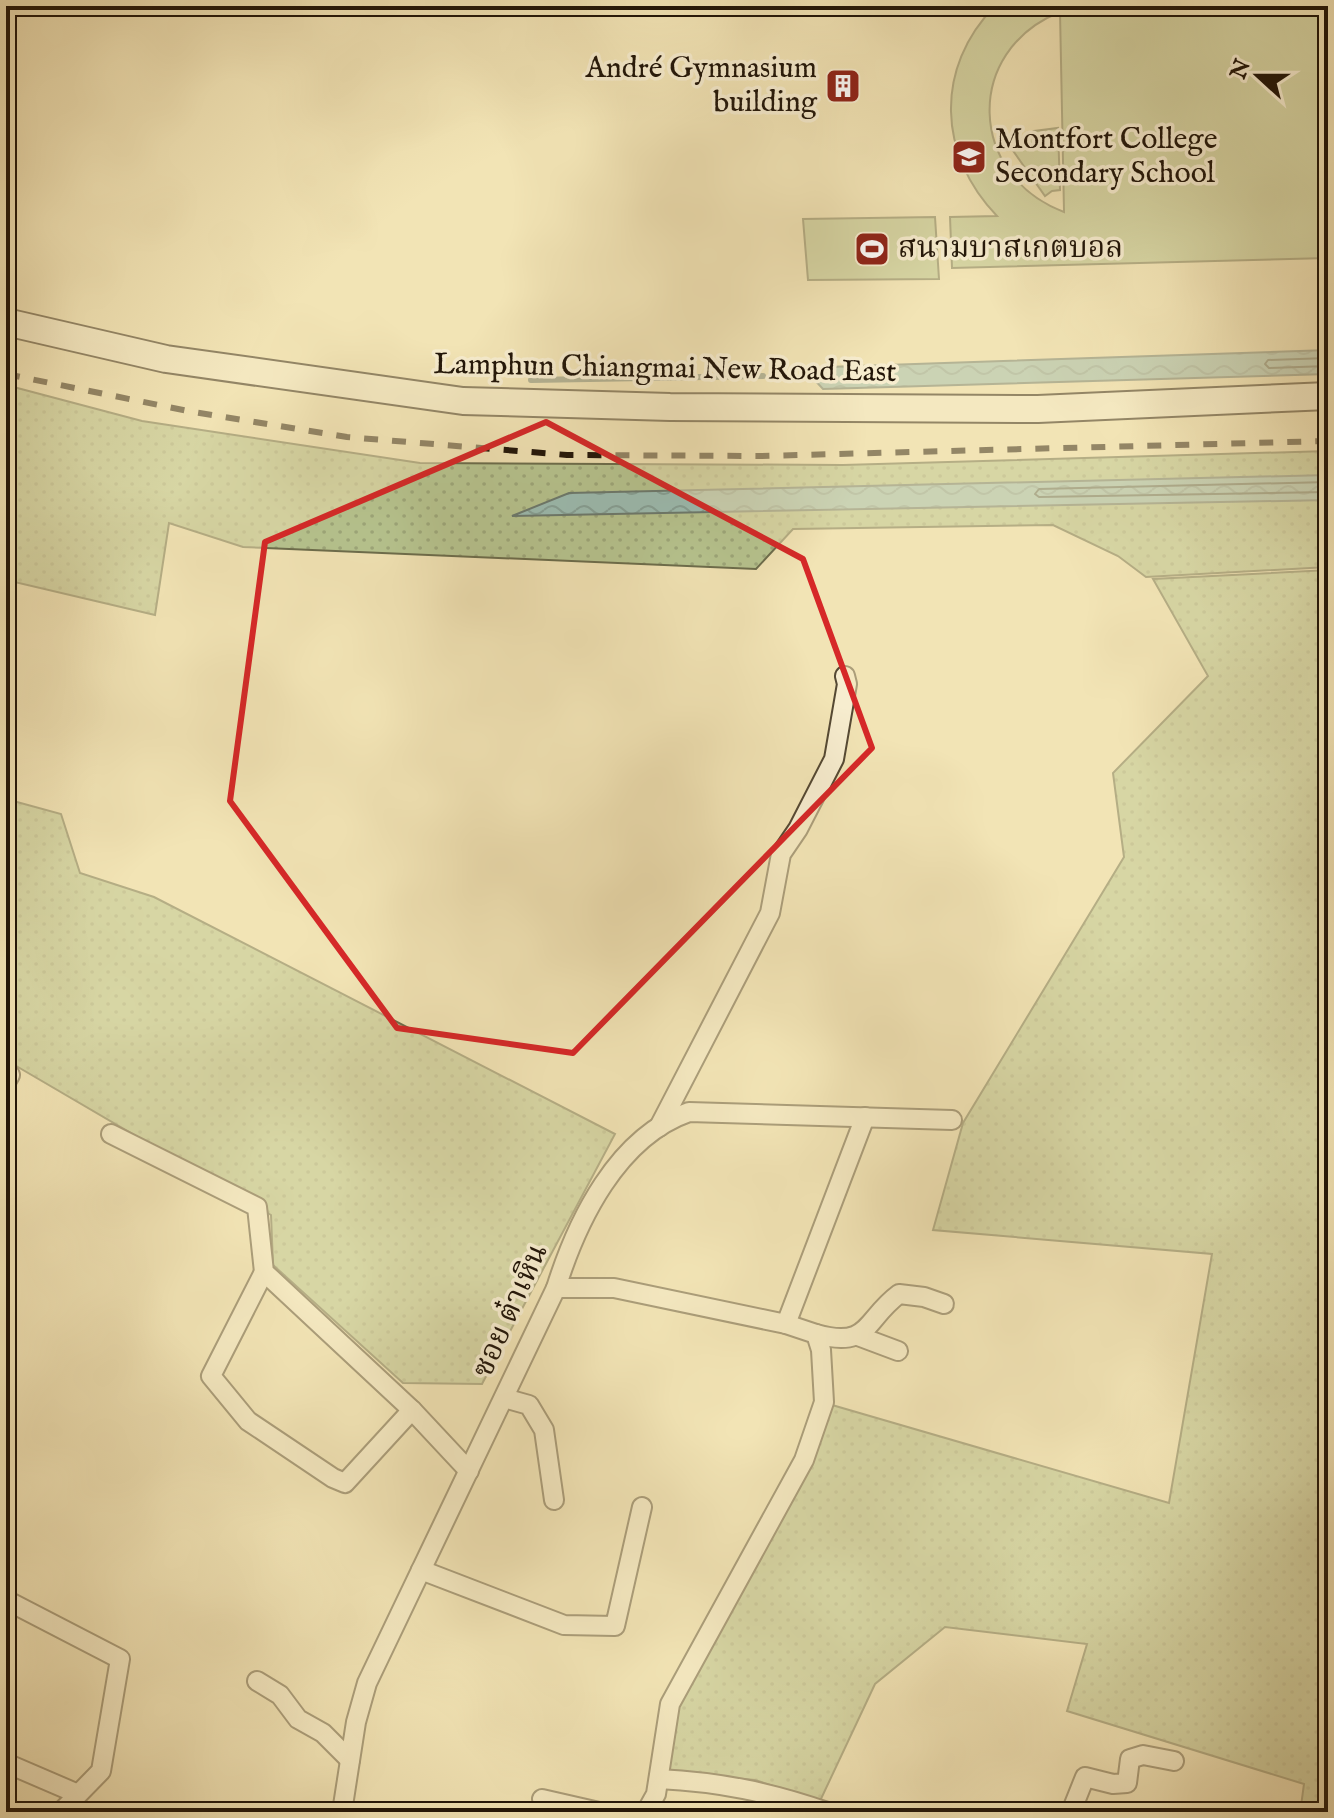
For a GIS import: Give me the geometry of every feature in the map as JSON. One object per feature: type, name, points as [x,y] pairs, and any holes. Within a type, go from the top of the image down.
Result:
[{"type":"main road","name":"Lamphun Chiangmai New Road East","points":[[6,322],[166,359],[463,401],[670,407],[1038,409],[1328,396]]},
{"type":"street","points":[[658,1129],[770,913],[781,854],[798,829],[834,759],[847,684],[845,676]]},
{"type":"street","name":"ซอย ต๋าเหิน","points":[[342,1812],[356,1722],[367,1683],[556,1288],[567,1254],[592,1203],[627,1155],[674,1117],[689,1112],[952,1120]]},
{"type":"street","points":[[786,1324],[865,1117]]},
{"type":"street","points":[[111,1134],[257,1207],[264,1272],[211,1376],[248,1421],[345,1483],[412,1410]]},
{"type":"street","points":[[264,1272],[412,1410],[469,1471]]},
{"type":"street","points":[[556,1288],[614,1288],[786,1324],[838,1340],[858,1336],[898,1351]]},
{"type":"street","points":[[858,1336],[899,1294],[924,1297],[944,1304]]},
{"type":"street","points":[[646,1812],[656,1794],[670,1704],[804,1460],[824,1402],[821,1350],[816,1334]]},
{"type":"street","points":[[504,1398],[529,1405],[544,1430],[554,1500]]},
{"type":"street","points":[[421,1570],[564,1625],[615,1626],[642,1507]]},
{"type":"street","points":[[6,1600],[120,1659],[101,1771],[61,1812]]},
{"type":"street","points":[[257,1681],[280,1695],[298,1719],[323,1733],[350,1760]]},
{"type":"street","points":[[1071,1812],[1085,1777],[1113,1784],[1127,1783],[1130,1759],[1143,1755],[1174,1761]]},
{"type":"street","points":[[6,1763],[78,1794]]},
{"type":"street","points":[[659,1779],[705,1781],[759,1790],[827,1812]]},
{"type":"street","points":[[542,1799],[599,1812]]},
{"type":"highlighted area","points":[[546,422],[803,559],[872,748],[573,1053],[397,1028],[230,801],[265,542]]},
{"type":"green space","points":[[995,6],[1328,6],[1328,258],[952,268],[950,217],[997,216],[977,192],[963,166],[954,139],[951,111],[953,84],[961,56],[975,30]],"holes":[[[1060,12],[1064,212],[1032,195],[1009,171],[995,143],[990,113],[993,83],[1006,55],[1028,30]]]},
{"type":"green space","points":[[1058,128],[1060,190],[1045,196],[1009,145],[1034,131]]},
{"type":"green space","name":"สนามบาสเกตบอล","points":[[935,217],[939,279],[808,280],[803,219]]},
{"type":"green space","points":[[6,385],[142,421],[420,463],[843,465],[1328,451],[1328,567],[1146,577],[1118,556],[1053,525],[793,529],[756,569],[243,547],[169,523],[155,615],[6,580]]},
{"type":"green space","points":[[1328,570],[1328,1809],[1301,1806],[1304,1784],[1067,1711],[1087,1644],[945,1627],[875,1684],[820,1801],[755,1780],[667,1772],[677,1704],[832,1405],[1169,1503],[1212,1254],[933,1230],[963,1123],[1124,857],[1113,773],[1208,676],[1153,579]]},
{"type":"green space","points":[[6,799],[61,814],[80,873],[154,897],[615,1134],[482,1384],[403,1383],[273,1265],[271,1215],[6,1060]]},
{"type":"water","points":[[1328,350],[1328,374],[823,389],[810,375],[827,367]]},
{"type":"water","points":[[1328,475],[1328,500],[512,516],[569,493]]},
{"type":"waterway","points":[[531,380],[763,376]]},
{"type":"railway","points":[[6,374],[193,412],[347,437],[567,455],[761,456],[1328,441]]},
{"type":"place","name":"André Gymnasium building","points":[[843,86]]},
{"type":"place","name":"Montfort College Secondary School","points":[[969,157]]},
{"type":"place","name":"สนามบาสเกตบอล","points":[[872,249]]}]
